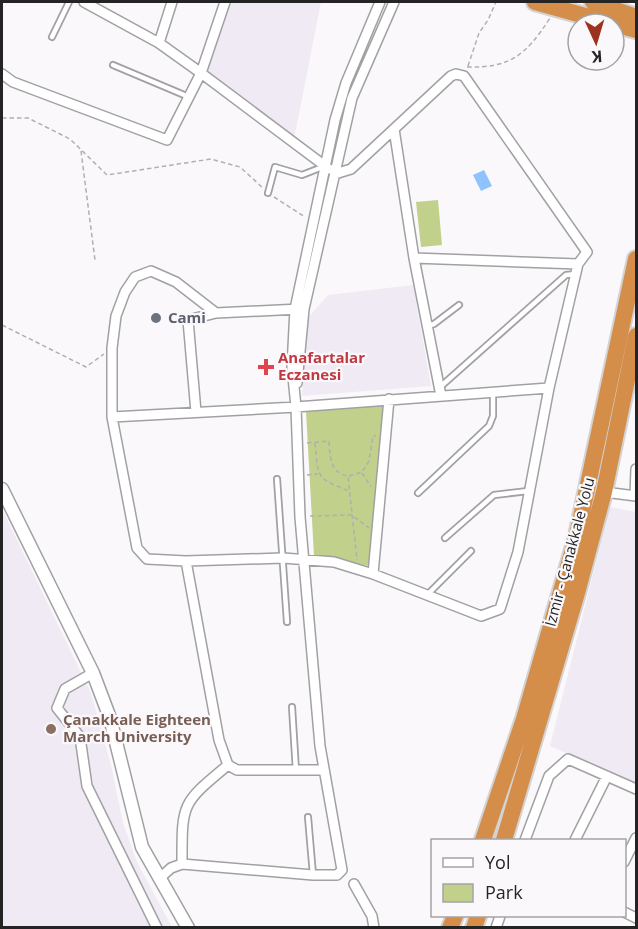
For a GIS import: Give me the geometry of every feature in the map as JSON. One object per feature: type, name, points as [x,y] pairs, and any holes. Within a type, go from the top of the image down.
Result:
[{"type":"highway","points":[[535,2],[571,12]]},
{"type":"highway","points":[[593,2],[636,17]]},
{"type":"highway","name":"İzmir - Çanakkale Yolu","points":[[483,839],[524,719],[578,536],[636,259]]},
{"type":"highway","name":"İzmir - Çanakkale Yolu","points":[[504,839],[556,669],[604,492],[636,336]]},
{"type":"street","points":[[84,2],[159,43],[335,174]]},
{"type":"street","points":[[159,43],[172,2]]},
{"type":"street","points":[[2,74],[13,82],[167,140],[201,74],[225,2]]},
{"type":"street","points":[[160,878],[171,868],[182,864],[313,875],[337,875],[343,867],[323,770],[300,517],[296,407],[292,367],[314,222],[335,120],[346,83],[380,2]]},
{"type":"street","points":[[300,309],[352,98],[394,2]]},
{"type":"street","points":[[216,313],[176,282],[152,271],[135,277],[125,292],[116,316],[112,348],[112,417],[137,548],[147,559],[186,561],[283,558],[333,562],[373,574],[481,616],[500,609],[518,552],[549,388],[577,269],[587,252],[464,76],[456,74],[451,76],[351,169],[335,174]]},
{"type":"street","points":[[394,129],[414,258],[440,392]]},
{"type":"street","points":[[414,258],[577,269]]},
{"type":"street","points":[[196,412],[188,320],[216,313],[300,309]]},
{"type":"street","points":[[112,417],[296,407],[440,392],[493,392],[549,388]]},
{"type":"street","points":[[373,574],[389,399]]},
{"type":"street","points":[[604,492],[635,496],[636,469]]},
{"type":"street","points":[[2,489],[93,673],[110,718],[142,847],[188,927]]},
{"type":"street","points":[[186,561],[219,740],[228,765],[237,770],[323,770]]},
{"type":"street","points":[[93,673],[65,689],[57,708],[80,737],[87,786],[157,927]]},
{"type":"street","points":[[525,839],[549,776],[568,759],[636,789]]},
{"type":"street","points":[[182,864],[182,823],[186,807],[196,792],[228,765]]},
{"type":"street","points":[[576,839],[607,776]]},
{"type":"street","points":[[626,858],[636,838]]},
{"type":"street","points":[[354,884],[372,916],[374,927]]},
{"type":"lane","points":[[52,37],[69,2]]},
{"type":"lane","points":[[113,64],[189,97]]},
{"type":"lane","points":[[268,193],[275,167],[302,175],[325,166]]},
{"type":"lane","points":[[440,392],[566,275],[577,269]]},
{"type":"lane","points":[[427,326],[434,324],[459,305]]},
{"type":"lane","points":[[418,493],[489,426],[494,416],[493,392]]},
{"type":"lane","points":[[277,479],[287,622]]},
{"type":"lane","points":[[445,538],[494,495],[530,491]]},
{"type":"lane","points":[[427,595],[471,551]]},
{"type":"lane","points":[[292,707],[296,771]]},
{"type":"lane","points":[[308,817],[313,875]]},
{"type":"path","points":[[468,67],[479,33],[496,2]]},
{"type":"path","points":[[456,74],[461,69],[491,67],[518,56],[538,37],[550,17]]},
{"type":"path","points":[[2,118],[28,118],[70,139],[107,175],[211,159],[240,167],[268,193],[314,222]]},
{"type":"path","points":[[81,150],[95,260]]},
{"type":"path","points":[[2,325],[86,367],[112,348]]},
{"type":"path","points":[[297,443],[329,441],[333,467],[341,474],[348,476],[362,472],[369,461],[373,436],[386,435]]},
{"type":"path","points":[[315,442],[318,474],[327,483],[349,491]]},
{"type":"path","points":[[362,472],[380,500]]},
{"type":"path","points":[[298,475],[318,474]]},
{"type":"path","points":[[348,476],[358,570]]},
{"type":"path","points":[[300,517],[352,515],[377,533]]},
{"type":"shaded area","points":[[228,2],[321,2],[294,139],[208,74],[206,63]]},
{"type":"shaded area","points":[[413,285],[431,386],[302,396],[305,321],[328,295]]},
{"type":"shaded area","points":[[610,507],[636,512],[636,784],[550,746]]},
{"type":"shaded area","name":"Çanakkale Eighteen March University","points":[[2,509],[91,693],[111,765],[123,823],[137,862],[172,927],[2,927]]},
{"type":"green space","points":[[438,200],[442,245],[421,247],[416,202]]},
{"type":"green space","points":[[385,404],[370,566],[314,556],[306,411]]},
{"type":"water","points":[[484,170],[492,186],[481,191],[473,175]]},
{"type":"place","name":"Cami","points":[[156,318]]},
{"type":"place","name":"Anafartalar Eczanesi","points":[[266,367]]},
{"type":"place","name":"Çanakkale Eighteen March University","points":[[51,729]]}]
